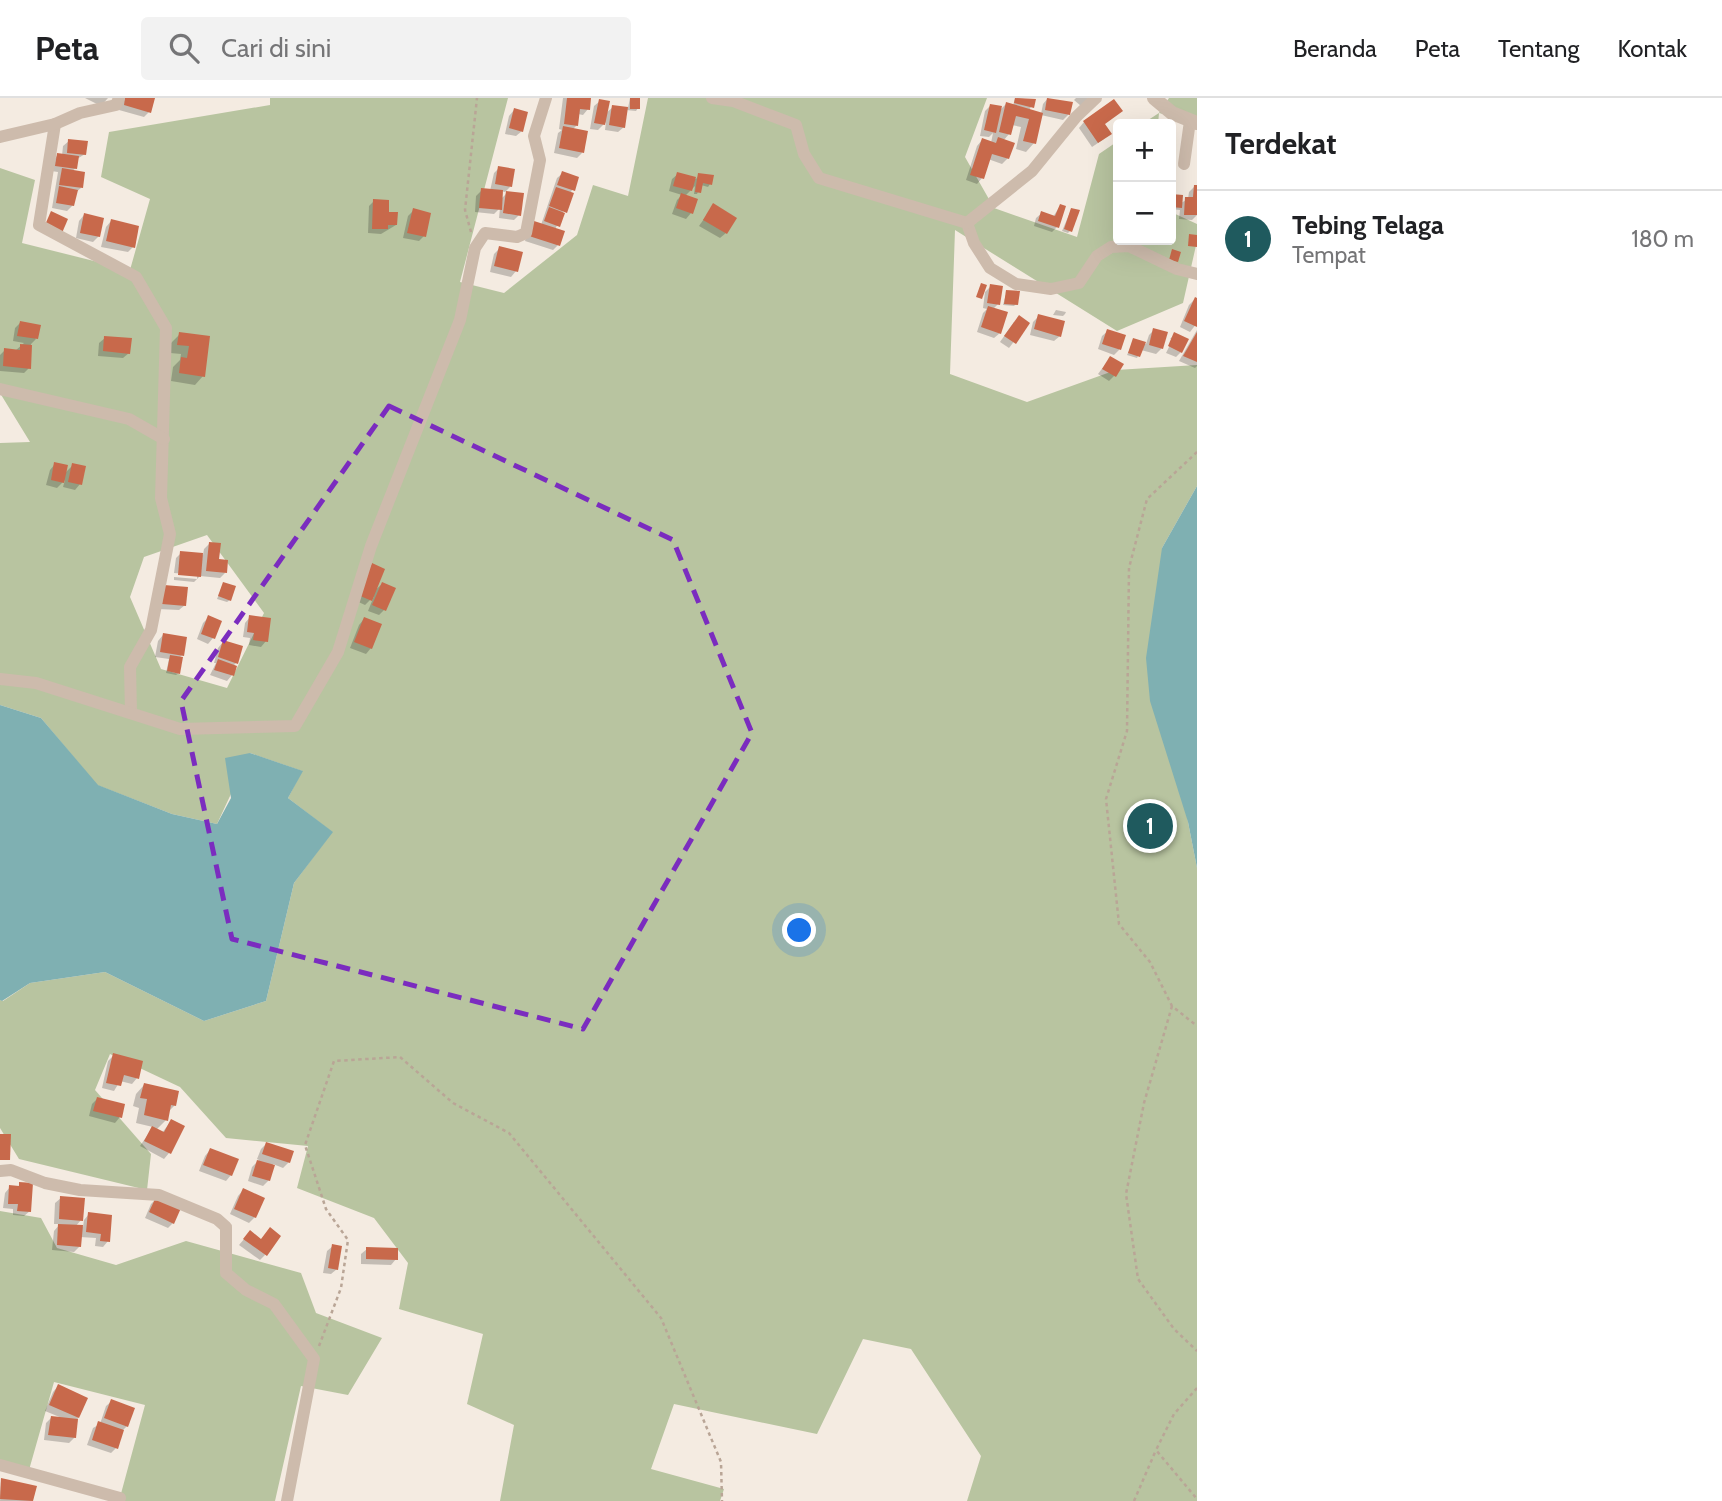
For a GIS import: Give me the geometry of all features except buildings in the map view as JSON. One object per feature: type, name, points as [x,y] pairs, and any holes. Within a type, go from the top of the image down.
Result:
[{"type":"street","points":[[0,137],[116,105],[119,98]]},
{"type":"street","points":[[0,679],[36,683],[180,729],[295,726],[338,652],[372,546],[460,320],[475,248],[485,233],[517,237],[526,233],[540,160],[534,136],[546,98]]},
{"type":"street","points":[[712,98],[733,101],[796,125],[804,154],[819,178],[967,223]]},
{"type":"street","points":[[967,223],[1032,171],[1076,117],[1096,98]]},
{"type":"street","points":[[1154,98],[1172,113],[1194,122],[1184,164]]},
{"type":"street","points":[[55,124],[39,225],[136,277],[166,328],[161,498],[170,534],[151,630],[130,667],[131,713]]},
{"type":"street","points":[[967,223],[974,243],[990,268],[1017,284],[1051,289],[1079,283],[1097,256],[1111,247],[1129,246],[1177,269],[1197,274]]},
{"type":"street","points":[[0,389],[130,419],[164,439]]},
{"type":"street","points":[[0,1171],[11,1170],[45,1183],[80,1190],[159,1195],[217,1219],[226,1227],[226,1273],[246,1290],[274,1304],[314,1359],[287,1501]]},
{"type":"street","points":[[0,1465],[120,1498]]},
{"type":"path","points":[[475,248],[465,210],[477,98]]},
{"type":"path","points":[[1197,452],[1147,499],[1129,568],[1127,731],[1106,799],[1119,924],[1150,962],[1172,1006],[1197,1026]]},
{"type":"path","points":[[1172,1006],[1144,1103],[1126,1194],[1139,1279],[1174,1329],[1197,1351]]},
{"type":"path","points":[[314,1359],[341,1289],[348,1240],[326,1209],[305,1145],[334,1061],[400,1057],[453,1103],[509,1133],[661,1318],[721,1462],[722,1501]]},
{"type":"path","points":[[1134,1501],[1174,1414],[1197,1388]]},
{"type":"path","points":[[1156,1450],[1197,1499]]},
{"type":"highlighted area","points":[[389,406],[673,540],[752,733],[583,1029],[232,939],[181,701]]},
{"type":"green space","points":[[270,98],[508,98],[460,282],[504,293],[577,235],[593,185],[628,196],[648,98],[987,98],[965,157],[994,208],[1077,237],[1099,154],[1113,144],[1113,245],[1176,245],[1176,214],[1197,224],[1197,241],[1183,303],[1117,331],[955,230],[950,374],[1027,402],[1116,370],[1197,365],[1197,486],[1162,548],[1188,822],[1197,868],[1197,1501],[967,1501],[981,1456],[911,1349],[863,1339],[817,1434],[674,1404],[651,1469],[724,1489],[720,1501],[500,1501],[514,1425],[467,1404],[483,1334],[399,1309],[408,1263],[374,1218],[297,1188],[308,1146],[226,1138],[180,1087],[110,1054],[95,1090],[151,1154],[147,1190],[19,1159],[0,1128],[0,1000],[3,1001],[30,983],[105,972],[204,1021],[266,1001],[294,883],[332,832],[288,798],[302,771],[250,753],[217,824],[172,814],[97,785],[41,718],[0,705],[0,443],[30,442],[0,393],[0,168],[35,180],[22,243],[130,270],[150,199],[101,177],[109,132],[270,105]],"holes":[[[207,535],[264,613],[227,688],[161,669],[130,597],[144,557]]]},
{"type":"green space","points":[[1169,98],[1197,98],[1197,122],[1159,113]]},
{"type":"green space","points":[[0,1211],[41,1218],[57,1248],[116,1265],[186,1241],[301,1273],[316,1313],[382,1338],[348,1395],[301,1386],[275,1501],[119,1501],[145,1405],[54,1382],[29,1470],[0,1462]]},
{"type":"water","points":[[1197,486],[1197,868],[1188,822],[1150,701],[1146,658],[1162,548]]},
{"type":"water","points":[[0,705],[41,718],[98,785],[172,814],[217,824],[231,798],[225,758],[250,753],[303,771],[288,798],[333,832],[294,883],[266,1001],[204,1021],[105,972],[30,983],[0,1000]]},
{"type":"place","name":"Tebing Telaga","points":[[1150,826]]}]
